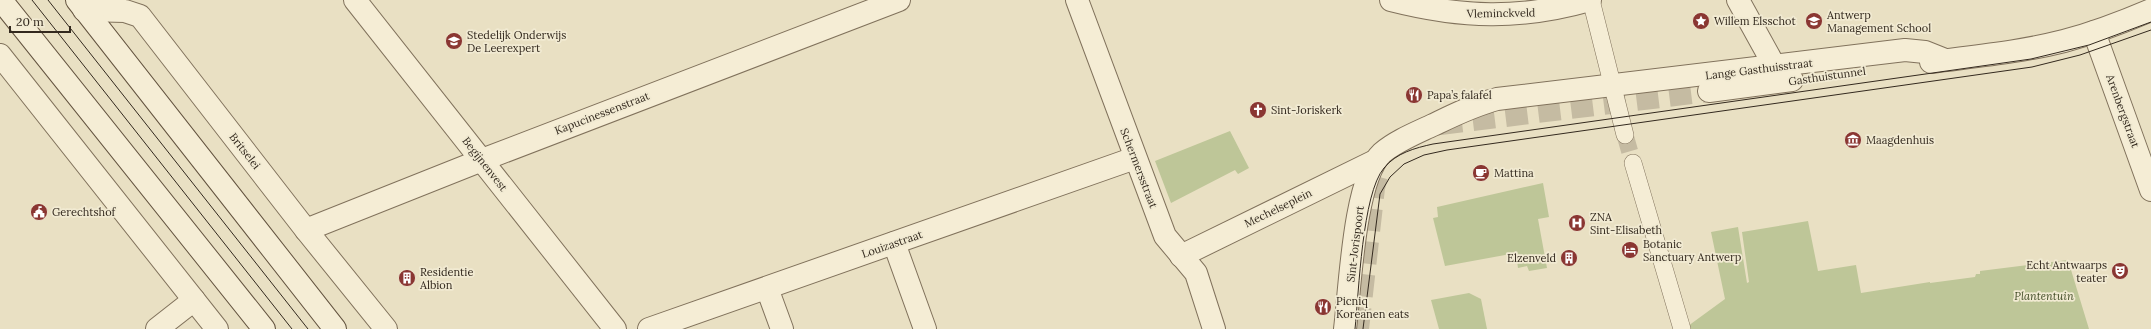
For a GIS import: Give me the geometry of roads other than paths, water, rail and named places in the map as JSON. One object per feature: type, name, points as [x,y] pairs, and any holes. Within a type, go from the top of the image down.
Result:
[{"type":"street","points":[[1,0],[264,329]]},
{"type":"street","name":"Begijnenvest","points":[[355,0],[615,329]]},
{"type":"street","name":"Kapucinessenstraat","points":[[306,230],[482,160],[899,0]]},
{"type":"street","name":"Schermersstraat","points":[[1077,0],[1165,236],[1196,273],[1214,329]]},
{"type":"street","name":"Vleminckveld","points":[[1391,0],[1423,8],[1459,13],[1524,14],[1558,9],[1590,0]]},
{"type":"street","points":[[1590,0],[1626,135]]},
{"type":"street","points":[[1738,0],[1775,67]]},
{"type":"street","name":"Britselei","points":[[81,5],[125,11],[140,16],[306,230],[386,329]]},
{"type":"street","name":"Britselei","points":[[81,5],[335,329]]},
{"type":"street","name":"Lange Gasthuisstraat","points":[[1376,161],[1382,153],[1399,142],[1483,103],[1612,85],[1775,67],[1905,50],[1925,52],[1945,60],[2015,51],[2063,41],[2094,32],[2151,10]]},
{"type":"street","name":"Arenbergstraat","points":[[2094,32],[2151,190]]},
{"type":"street","points":[[0,55],[217,329]]},
{"type":"street","name":"Gasthuistunnel","points":[[1709,91],[1945,60]]},
{"type":"street","name":"Louizastraat","points":[[649,329],[1136,158]]},
{"type":"street","name":"Mechelseplein","points":[[1181,256],[1376,161]]},
{"type":"street","name":"Sint-Jorispoort","points":[[1345,329],[1360,206],[1364,186],[1376,161]]},
{"type":"street","points":[[1633,163],[1682,329]]},
{"type":"street","points":[[894,243],[925,329]]},
{"type":"street","points":[[767,288],[782,329]]},
{"type":"street","points":[[157,329],[194,300]]},
{"type":"tunnel","points":[[1440,124],[1709,91]]},
{"type":"tunnel","points":[[1625,135],[1633,163]]},
{"type":"tunnel","points":[[1358,329],[1374,188],[1378,173]]},
{"type":"tram line","points":[[32,0],[292,329]]},
{"type":"tram line","points":[[48,0],[308,329]]},
{"type":"tram line","points":[[1355,329],[1363,244],[1371,199],[1377,181],[1384,168],[1394,158],[1406,152],[1433,144],[2031,59],[2089,45],[2151,22]]},
{"type":"tram line","points":[[1363,329],[1380,194],[1390,177],[1404,164],[1424,155],[1447,150],[2032,67],[2080,55],[2151,30]]},
{"type":"place","name":"Willem Elsschot","points":[[1701,21]]},
{"type":"place","name":"Antwerp Management School","points":[[1814,21]]},
{"type":"place","name":"Stedelijk Onderwijs De Leerexpert","points":[[454,41]]},
{"type":"place","name":"Papa’s falafel","points":[[1414,95]]},
{"type":"place","name":"Sint-Joriskerk","points":[[1258,110]]},
{"type":"place","name":"Maagdenhuis","points":[[1853,140]]},
{"type":"place","name":"Mattina","points":[[1481,173]]},
{"type":"place","name":"Gerechtshof","points":[[39,212]]},
{"type":"place","name":"ZNA Sint-Elisabeth","points":[[1577,223]]},
{"type":"place","name":"Botanic Sanctuary Antwerp","points":[[1630,250]]},
{"type":"place","name":"Elzenveld","points":[[1569,258]]},
{"type":"place","name":"Echt Antwaarps teater","points":[[2120,271]]},
{"type":"place","name":"Residentie Albion","points":[[407,278]]},
{"type":"place","name":"Picniq Koreanen eats","points":[[1323,307]]},
{"type":"park label","name":"Plantentuin","points":[[2044,296]]}]
